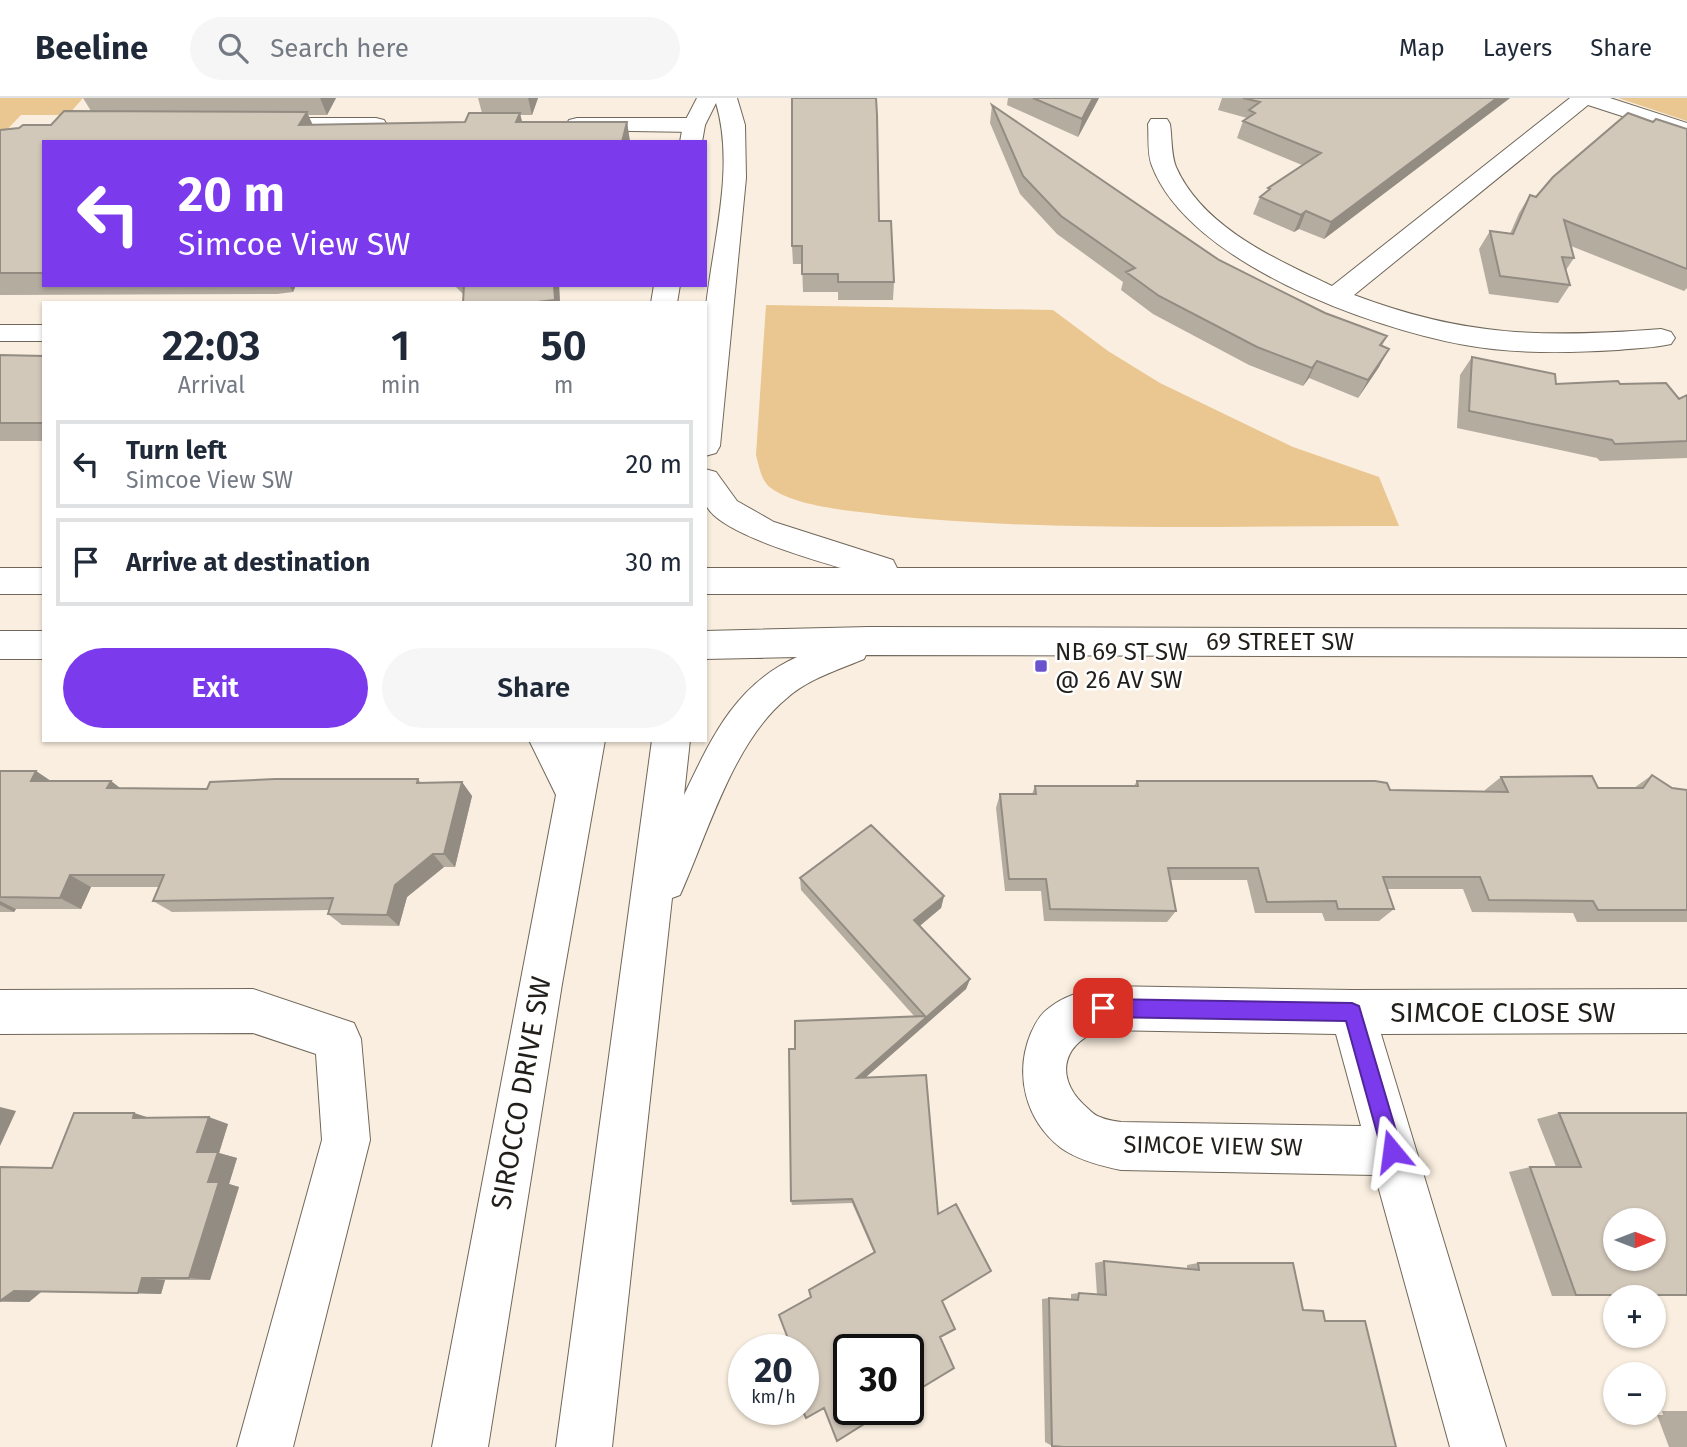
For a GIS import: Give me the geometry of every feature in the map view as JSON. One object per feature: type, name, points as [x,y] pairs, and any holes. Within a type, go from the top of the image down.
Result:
[{"type":"street","points":[[552,125],[692,133],[708,98]]},
{"type":"street","points":[[707,428],[734,178],[734,125],[726,98]]},
{"type":"street","points":[[1336,296],[1583,98]]},
{"type":"street","points":[[1588,98],[1687,130]]},
{"type":"street","points":[[234,124],[400,125]]},
{"type":"street","points":[[1159,124],[1156,140],[1161,162],[1168,180],[1189,209],[1242,250],[1336,296],[1402,321],[1463,336],[1560,344],[1661,338]]},
{"type":"street","points":[[0,333],[42,333]]},
{"type":"street","points":[[707,483],[726,509],[763,530],[916,581]]},
{"type":"street","points":[[0,581],[42,581]]},
{"type":"street","points":[[707,581],[1687,581]]},
{"type":"street","points":[[650,916],[735,731],[760,700],[796,673],[869,642]]},
{"type":"street","name":"69 STREET SW","points":[[707,645],[869,642],[1687,643]]},
{"type":"street","points":[[0,645],[42,645]]},
{"type":"street","points":[[549,742],[575,794]]},
{"type":"street","name":"SIROCCO DRIVE SW","points":[[460,1447],[586,742]]},
{"type":"street","points":[[584,1447],[671,742]]},
{"type":"street","name":"SIMCOE VIEW SW","points":[[1352,1012],[1086,1010],[1071,1016],[1049,1040],[1044,1055],[1048,1094],[1060,1114],[1077,1131],[1098,1142],[1121,1146],[1392,1151]]},
{"type":"street","points":[[0,1013],[253,1011],[338,1039],[346,1140],[265,1447]]},
{"type":"street","name":"SIMCOE CLOSE SW","points":[[1478,1447],[1352,1012],[1687,1011]]},
{"type":"shaded area","points":[[0,98],[83,98],[68,115],[21,115],[0,137]]},
{"type":"shaded area","points":[[1618,98],[1687,98],[1687,121]]},
{"type":"shaded area","points":[[766,305],[1053,310],[1108,351],[1160,383],[1293,447],[1379,477],[1399,526],[1142,527],[1013,524],[884,515],[795,500],[768,485],[756,455]]},
{"type":"building","points":[[792,98],[876,98],[879,221],[891,221],[894,282],[838,282],[838,274],[802,274],[802,246],[792,246]]},
{"type":"building","points":[[1033,98],[1093,98],[1082,119]]},
{"type":"building","points":[[1243,98],[1497,98],[1331,222],[1306,211],[1301,215],[1260,197],[1270,189],[1268,188],[1321,153],[1243,121],[1255,113],[1249,110],[1260,102]]},
{"type":"building","points":[[992,105],[1219,260],[1325,313],[1387,336],[1380,345],[1389,349],[1368,380],[1317,361],[1312,368],[1257,347],[1159,296],[1126,272],[1135,268],[1061,216],[1023,176]]},
{"type":"building","points":[[64,111],[307,112],[299,125],[465,122],[469,113],[520,113],[516,122],[627,122],[622,140],[42,140],[42,273],[0,273],[0,130],[23,125],[51,125]]},
{"type":"building","points":[[1628,113],[1653,122],[1656,119],[1687,129],[1687,269],[1564,220],[1574,258],[1562,257],[1570,285],[1500,276],[1490,231],[1513,234],[1530,195],[1536,197],[1553,177]]},
{"type":"building","points":[[464,287],[554,287],[555,300],[463,301]]},
{"type":"building","points":[[0,355],[42,356],[42,423],[0,423]]},
{"type":"building","points":[[1472,357],[1555,374],[1556,384],[1618,381],[1620,384],[1666,383],[1679,399],[1687,395],[1687,441],[1615,444],[1612,440],[1469,411]]},
{"type":"building","points":[[0,771],[36,771],[31,781],[111,781],[107,788],[207,789],[210,782],[275,779],[418,779],[417,783],[462,782],[444,854],[433,854],[395,885],[387,915],[328,914],[333,898],[153,901],[164,875],[70,875],[60,898],[0,897]]},
{"type":"building","points":[[1652,775],[1672,788],[1687,790],[1687,910],[1598,910],[1593,901],[1489,900],[1480,877],[1383,877],[1394,909],[1338,909],[1336,901],[1267,902],[1258,868],[1168,868],[1176,911],[1050,909],[1046,879],[1009,879],[1000,794],[1036,794],[1035,786],[1138,786],[1137,781],[1375,781],[1387,783],[1390,790],[1508,792],[1501,777],[1592,776],[1598,788],[1643,788]]},
{"type":"building","points":[[871,825],[944,896],[914,920],[970,979],[857,1078],[926,1075],[938,1214],[956,1204],[991,1271],[942,1301],[955,1329],[940,1337],[954,1368],[924,1386],[924,1334],[833,1334],[833,1425],[862,1425],[837,1441],[824,1408],[819,1411],[819,1334],[786,1334],[779,1315],[811,1297],[809,1290],[875,1252],[852,1199],[791,1201],[789,1049],[795,1049],[795,1021],[925,1016],[800,878]]},
{"type":"building","points":[[74,1113],[134,1113],[133,1118],[209,1117],[197,1152],[218,1152],[208,1182],[219,1182],[189,1278],[142,1278],[138,1293],[14,1291],[0,1301],[0,1167],[52,1168]]},
{"type":"building","points":[[1559,1113],[1687,1113],[1687,1295],[1666,1295],[1666,1285],[1603,1285],[1603,1295],[1576,1295],[1530,1167],[1581,1167]]},
{"type":"building","points":[[1104,1261],[1199,1270],[1198,1263],[1293,1263],[1303,1310],[1323,1311],[1325,1321],[1365,1321],[1396,1447],[1052,1446],[1049,1298],[1078,1300],[1079,1293],[1106,1295]]},
{"type":"place","name":"NB 69 ST SW @ 26 AV SW","points":[[1041,666]]},
{"type":"route","points":[[1103,1008],[1352,1012],[1392,1151]]}]
